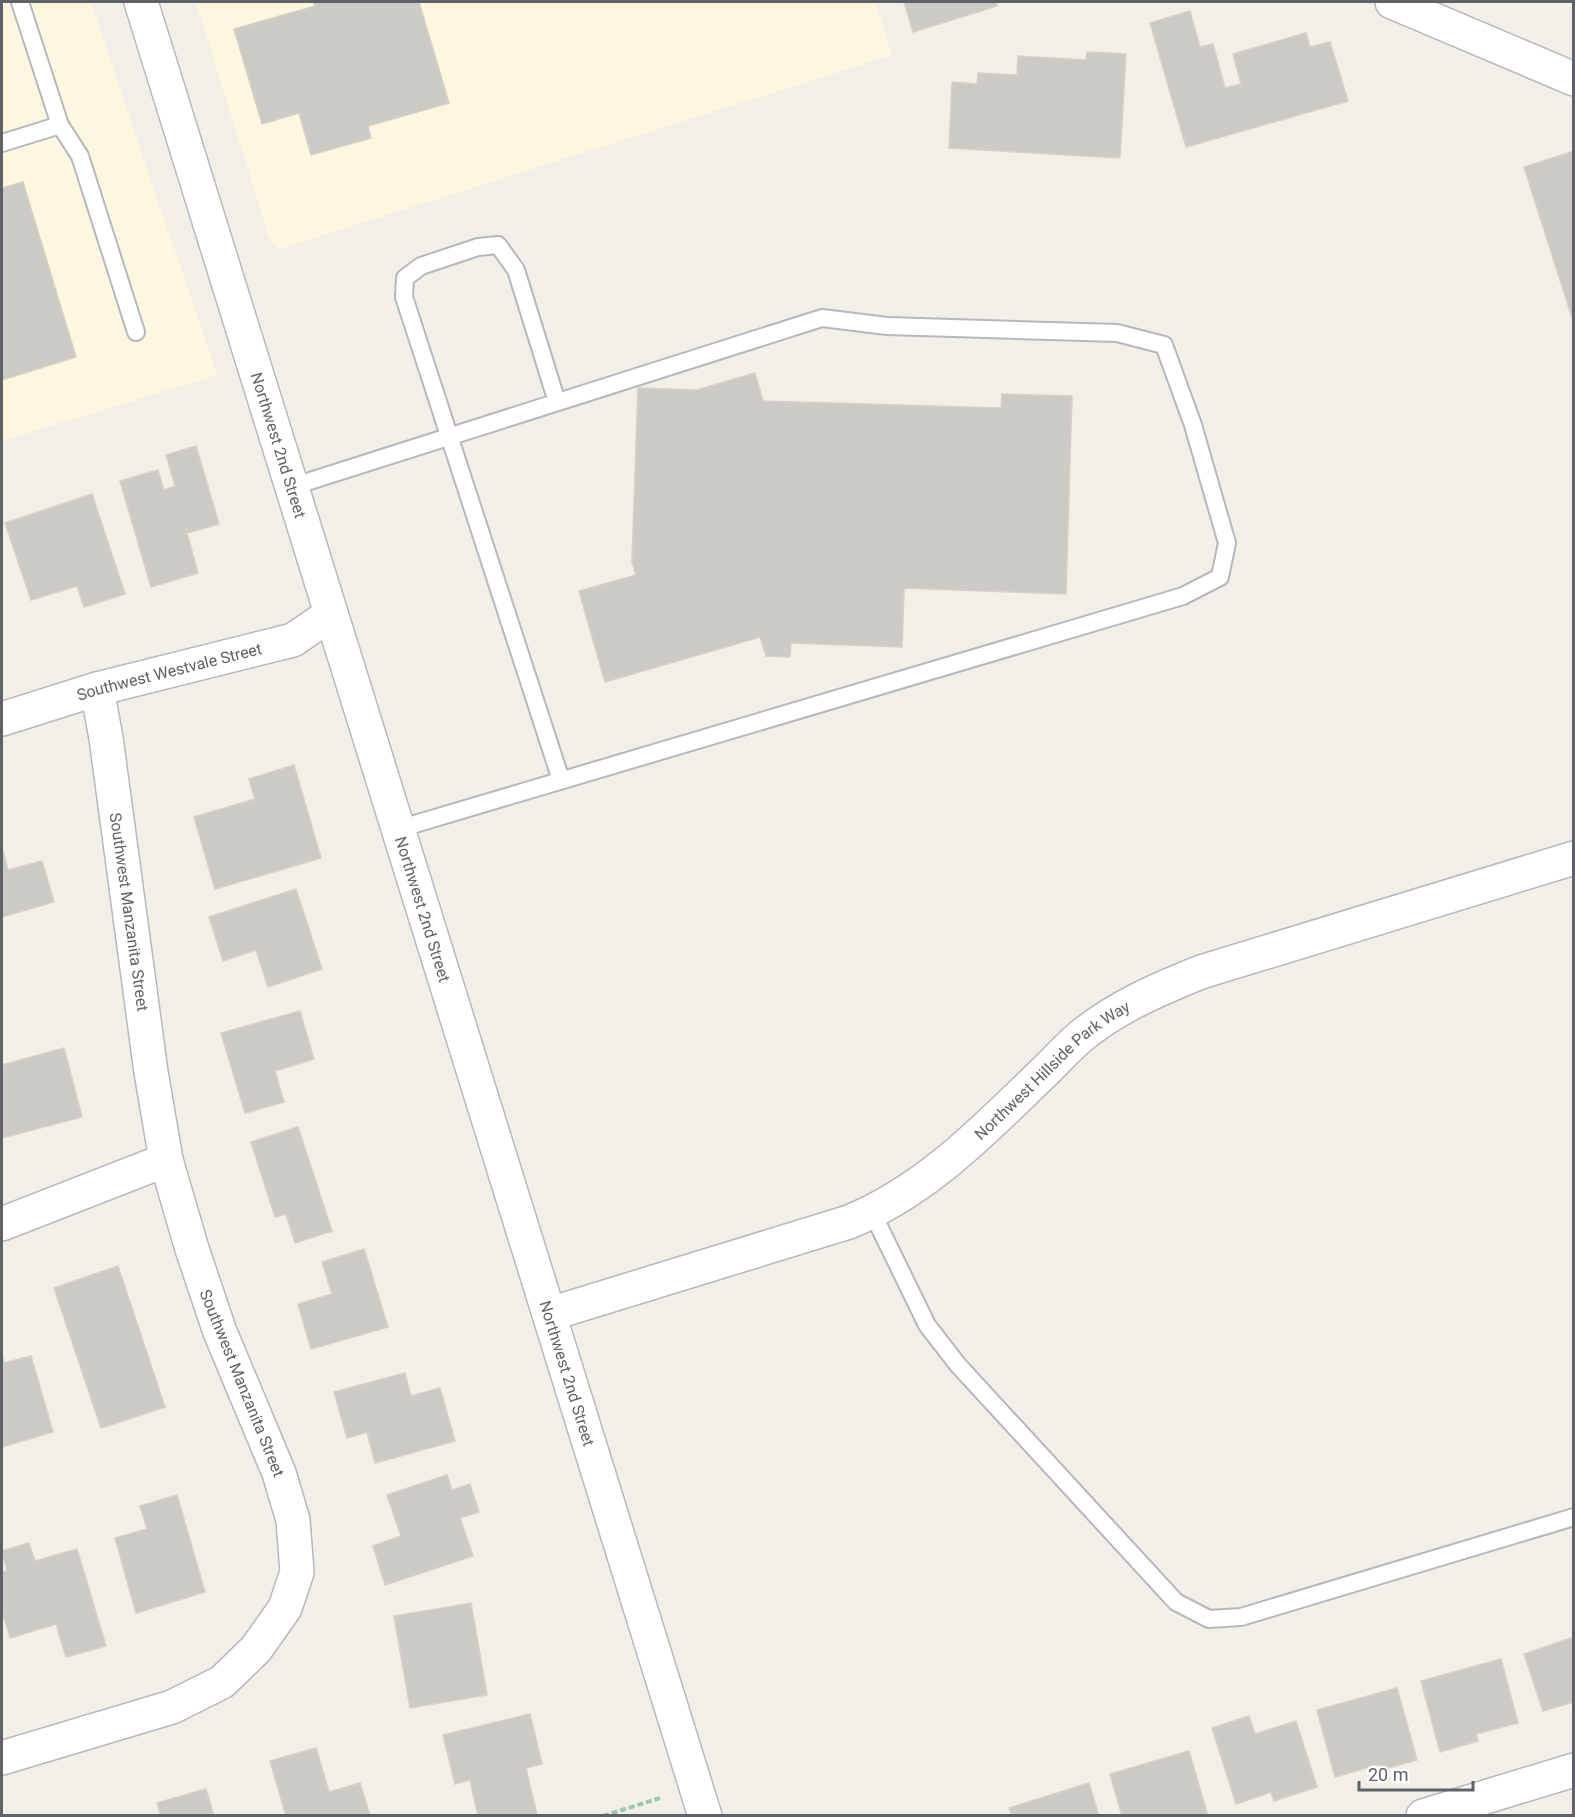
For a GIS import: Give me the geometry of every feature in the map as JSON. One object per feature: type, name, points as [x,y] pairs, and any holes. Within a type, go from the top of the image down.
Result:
[{"type":"street","name":"Northwest 2nd Street","points":[[141,2],[700,1801]]},
{"type":"street","points":[[1392,2],[1574,79]]},
{"type":"street","name":"Southwest Westvale Street","points":[[2,719],[97,688],[293,640],[330,614]]},
{"type":"street","name":"Southwest Manzanita Street","points":[[2,1758],[172,1707],[222,1682],[256,1649],[285,1608],[297,1572],[293,1521],[279,1473],[220,1332],[192,1249],[166,1160],[151,1072],[106,738],[97,688]]},
{"type":"street","name":"Northwest Hillside Park Way","points":[[550,1314],[849,1222],[872,1212],[912,1190],[967,1145],[1081,1036],[1129,1004],[1167,986],[1201,972],[1574,858]]},
{"type":"street","points":[[2,1224],[166,1160]]},
{"type":"street","points":[[1423,1815],[1574,1770]]},
{"type":"lane","points":[[20,2],[60,125],[80,156],[136,332]]},
{"type":"lane","points":[[2,143],[60,125]]},
{"type":"lane","points":[[558,402],[516,270],[498,245],[478,247],[421,266],[405,278],[404,297],[561,780]]},
{"type":"lane","points":[[291,487],[822,318],[887,326],[1117,333],[1164,345],[1193,425],[1227,543],[1220,577],[1183,596],[398,829]]},
{"type":"lane","points":[[872,1212],[927,1325],[958,1365],[1176,1602],[1209,1619],[1241,1617],[1574,1517]]},
{"type":"path","points":[[603,1815],[700,1801]]},
{"type":"shaded area","points":[[2,2],[91,2],[217,375],[2,441]]},
{"type":"shaded area","points":[[196,2],[875,2],[892,55],[279,249],[269,237]]},
{"type":"building","points":[[313,2],[419,2],[449,103],[368,126],[371,138],[311,155],[299,113],[262,124],[234,29],[315,6]]},
{"type":"building","points":[[904,2],[996,2],[997,6],[913,32]]},
{"type":"building","points":[[1190,11],[1200,47],[1213,44],[1225,88],[1241,84],[1233,54],[1306,33],[1310,47],[1330,42],[1348,101],[1186,147],[1150,23]]},
{"type":"building","points":[[1087,52],[1126,54],[1120,158],[949,148],[952,82],[977,84],[978,73],[1017,75],[1018,56],[1086,60]]},
{"type":"building","points":[[1574,151],[1574,324],[1524,167]]},
{"type":"building","points":[[23,182],[76,357],[2,380],[2,188]]},
{"type":"building","points":[[755,373],[763,401],[1001,408],[1002,394],[1072,396],[1066,594],[904,588],[902,647],[791,643],[790,657],[766,656],[760,637],[605,682],[579,591],[636,575],[632,562],[638,388],[697,390]]},
{"type":"building","points":[[196,446],[219,524],[187,533],[198,573],[151,587],[120,481],[158,470],[164,490],[175,486],[166,455]]},
{"type":"building","points":[[92,494],[125,594],[84,607],[77,586],[31,600],[5,523]]},
{"type":"building","points":[[294,765],[321,858],[215,889],[194,817],[255,799],[249,779]]},
{"type":"building","points":[[2,847],[8,870],[42,861],[54,902],[2,917]]},
{"type":"building","points":[[296,889],[322,969],[268,987],[256,950],[223,961],[209,917]]},
{"type":"building","points":[[300,1011],[314,1059],[275,1071],[284,1102],[245,1113],[221,1033]]},
{"type":"building","points":[[64,1048],[82,1117],[2,1138],[2,1065]]},
{"type":"building","points":[[298,1127],[332,1231],[295,1243],[286,1214],[275,1217],[251,1142]]},
{"type":"building","points":[[364,1249],[388,1327],[311,1349],[298,1304],[332,1294],[322,1262]]},
{"type":"building","points":[[118,1266],[165,1407],[101,1428],[54,1288]]},
{"type":"building","points":[[2,1353],[4,1363],[31,1356],[53,1432],[2,1447]]},
{"type":"building","points":[[405,1373],[411,1396],[440,1388],[455,1441],[375,1463],[367,1432],[347,1438],[334,1392]]},
{"type":"building","points":[[447,1475],[452,1490],[470,1484],[479,1512],[460,1518],[473,1556],[385,1585],[373,1546],[401,1536],[387,1495]]},
{"type":"building","points":[[177,1495],[205,1592],[136,1613],[115,1538],[147,1529],[140,1506]]},
{"type":"building","points":[[29,1543],[35,1561],[77,1549],[106,1646],[66,1657],[56,1624],[10,1638],[2,1610],[2,1572],[7,1571],[2,1551]]},
{"type":"building","points":[[471,1603],[487,1695],[410,1708],[394,1616]]},
{"type":"building","points":[[1574,1637],[1574,1702],[1543,1711],[1524,1654]]},
{"type":"building","points":[[1501,1659],[1518,1723],[1476,1734],[1478,1741],[1440,1752],[1421,1681]]},
{"type":"building","points":[[1397,1688],[1417,1760],[1381,1770],[1380,1764],[1335,1777],[1317,1710]]},
{"type":"building","points":[[530,1714],[542,1764],[526,1768],[537,1815],[478,1816],[470,1780],[455,1784],[443,1735]]},
{"type":"building","points":[[1249,1716],[1255,1734],[1296,1721],[1317,1787],[1274,1801],[1271,1792],[1236,1804],[1212,1728]]},
{"type":"building","points":[[316,1748],[329,1792],[360,1783],[370,1816],[286,1816],[270,1761]]},
{"type":"building","points":[[1189,1751],[1208,1816],[1122,1816],[1110,1774]]},
{"type":"building","points":[[1089,1783],[1099,1816],[1012,1816],[1009,1808]]},
{"type":"building","points":[[206,1789],[214,1816],[161,1816],[157,1803]]}]
